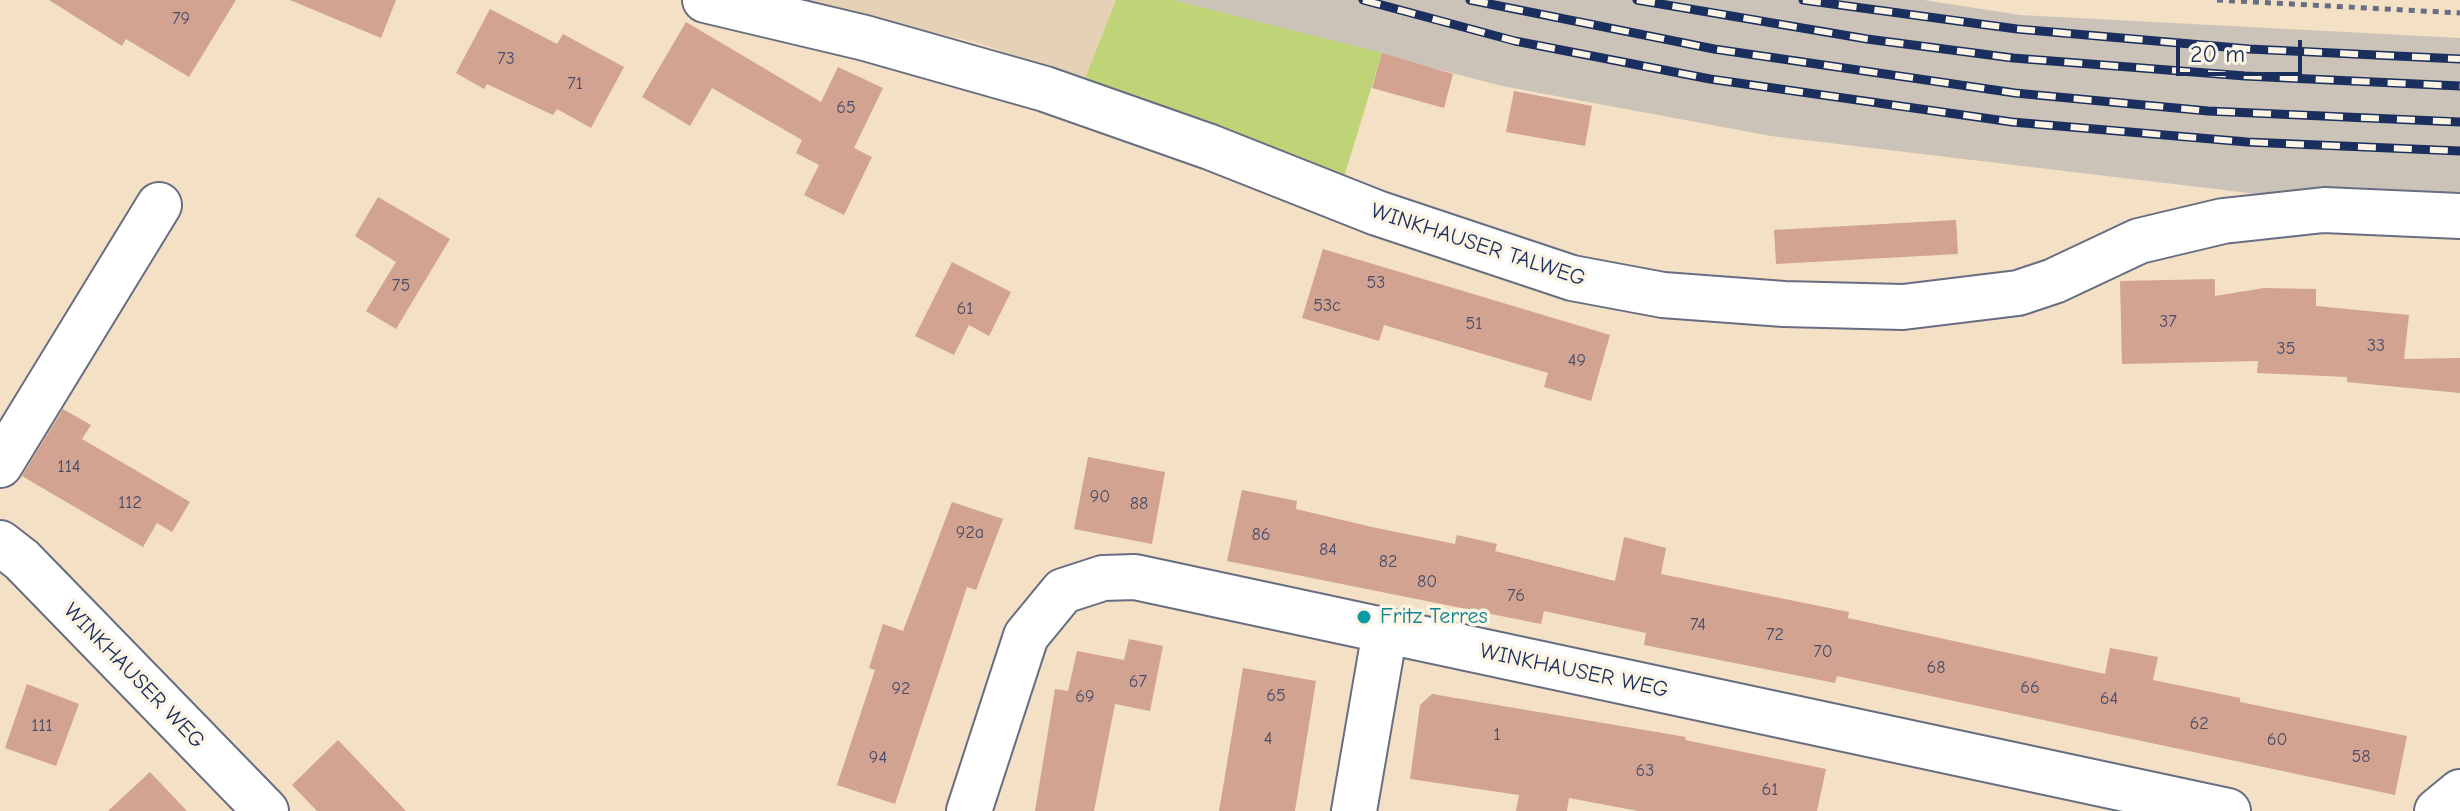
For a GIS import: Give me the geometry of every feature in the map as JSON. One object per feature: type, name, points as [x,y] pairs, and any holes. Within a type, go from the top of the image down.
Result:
[{"type":"street","name":"WINKHAUSER TALWEG","points":[[705,0],[865,38],[1045,89],[1210,147],[1377,213],[1572,278],[1663,295],[1784,304],[1903,307],[2018,293],[2054,281],[2139,241],[2223,221],[2324,210],[2460,216]]},
{"type":"street","points":[[0,465],[159,205]]},
{"type":"street","name":"WINKHAUSER WEG","points":[[0,543],[22,560],[266,811]]},
{"type":"street","name":"WINKHAUSER WEG","points":[[969,811],[1026,636],[1063,591],[1103,578],[1135,577],[2228,811]]},
{"type":"street","points":[[1354,811],[1385,631]]},
{"type":"street","points":[[2437,811],[2460,792]]},
{"type":"path","points":[[2217,0],[2460,13]]},
{"type":"shaded area","points":[[778,0],[1116,0],[1084,81],[976,42]]},
{"type":"shaded area","points":[[1173,0],[1924,0],[2020,15],[2460,38],[2460,200],[2266,195],[1771,136],[1502,86]]},
{"type":"green space","points":[[1116,0],[1173,0],[1382,53],[1344,177],[1084,81]]},
{"type":"building","points":[[49,0],[236,0],[189,77],[126,39],[122,46]]},
{"type":"building","points":[[290,0],[396,0],[381,38]]},
{"type":"building","points":[[490,9],[557,44],[563,34],[624,67],[591,128],[557,109],[553,115],[487,84],[484,89],[456,73]]},
{"type":"building","points":[[686,22],[821,102],[838,67],[883,88],[854,148],[872,157],[844,215],[804,195],[819,165],[796,153],[802,140],[712,88],[690,126],[642,97]]},
{"type":"building","points":[[1382,53],[1453,74],[1444,108],[1372,88]]},
{"type":"building","points":[[1514,91],[1592,106],[1585,146],[1506,132]]},
{"type":"building","points":[[378,197],[450,239],[396,329],[366,311],[396,262],[355,236]]},
{"type":"building","points":[[1956,220],[1958,254],[1776,264],[1774,230]]},
{"type":"building","points":[[1323,249],[1610,335],[1591,401],[1544,387],[1548,373],[1384,325],[1379,341],[1302,318]]},
{"type":"building","points":[[952,262],[1011,292],[989,336],[969,325],[954,355],[915,336]]},
{"type":"building","points":[[2215,279],[2215,296],[2264,288],[2316,289],[2316,306],[2409,315],[2404,359],[2460,358],[2460,393],[2347,382],[2347,377],[2257,373],[2258,361],[2122,364],[2120,281]]},
{"type":"building","points":[[63,409],[91,425],[82,439],[190,502],[172,532],[157,523],[143,547],[22,476]]},
{"type":"building","points":[[1088,457],[1165,472],[1152,544],[1074,529]]},
{"type":"building","points":[[1242,490],[1297,501],[1296,509],[1372,527],[1455,544],[1457,535],[1497,544],[1495,551],[1615,581],[1624,537],[1666,548],[1661,574],[1849,612],[1848,618],[2105,674],[2110,648],[2158,657],[2153,680],[2240,698],[2240,702],[2407,736],[2395,795],[1837,676],[1835,683],[1644,645],[1646,633],[1544,611],[1541,624],[1227,561]]},
{"type":"building","points":[[952,502],[1003,519],[976,590],[967,587],[895,804],[837,785],[875,670],[869,668],[883,624],[903,631]]},
{"type":"building","points":[[1129,639],[1163,646],[1150,711],[1115,704],[1094,811],[1035,811],[1055,689],[1068,691],[1077,651],[1124,660]]},
{"type":"building","points":[[1243,668],[1316,681],[1295,811],[1219,811]]},
{"type":"building","points":[[27,684],[79,704],[56,766],[5,748]]},
{"type":"building","points":[[1432,694],[1686,737],[1685,740],[1826,769],[1817,811],[1638,811],[1569,798],[1567,811],[1516,811],[1519,795],[1410,779],[1420,705]]},
{"type":"building","points":[[338,740],[406,811],[317,811],[292,785]]},
{"type":"building","points":[[150,772],[187,811],[108,811]]},
{"type":"railway","points":[[1363,0],[1515,41],[1710,79],[2012,122],[2247,142],[2460,151]]},
{"type":"railway","points":[[1470,0],[1714,49],[2015,93],[2208,111],[2460,122]]},
{"type":"railway","points":[[1637,0],[1867,39],[2013,58],[2245,76],[2460,86]]},
{"type":"railway","points":[[1803,0],[2017,29],[2249,49],[2460,59]]},
{"type":"place","name":"Fritz Terres","points":[[1364,617]]}]
